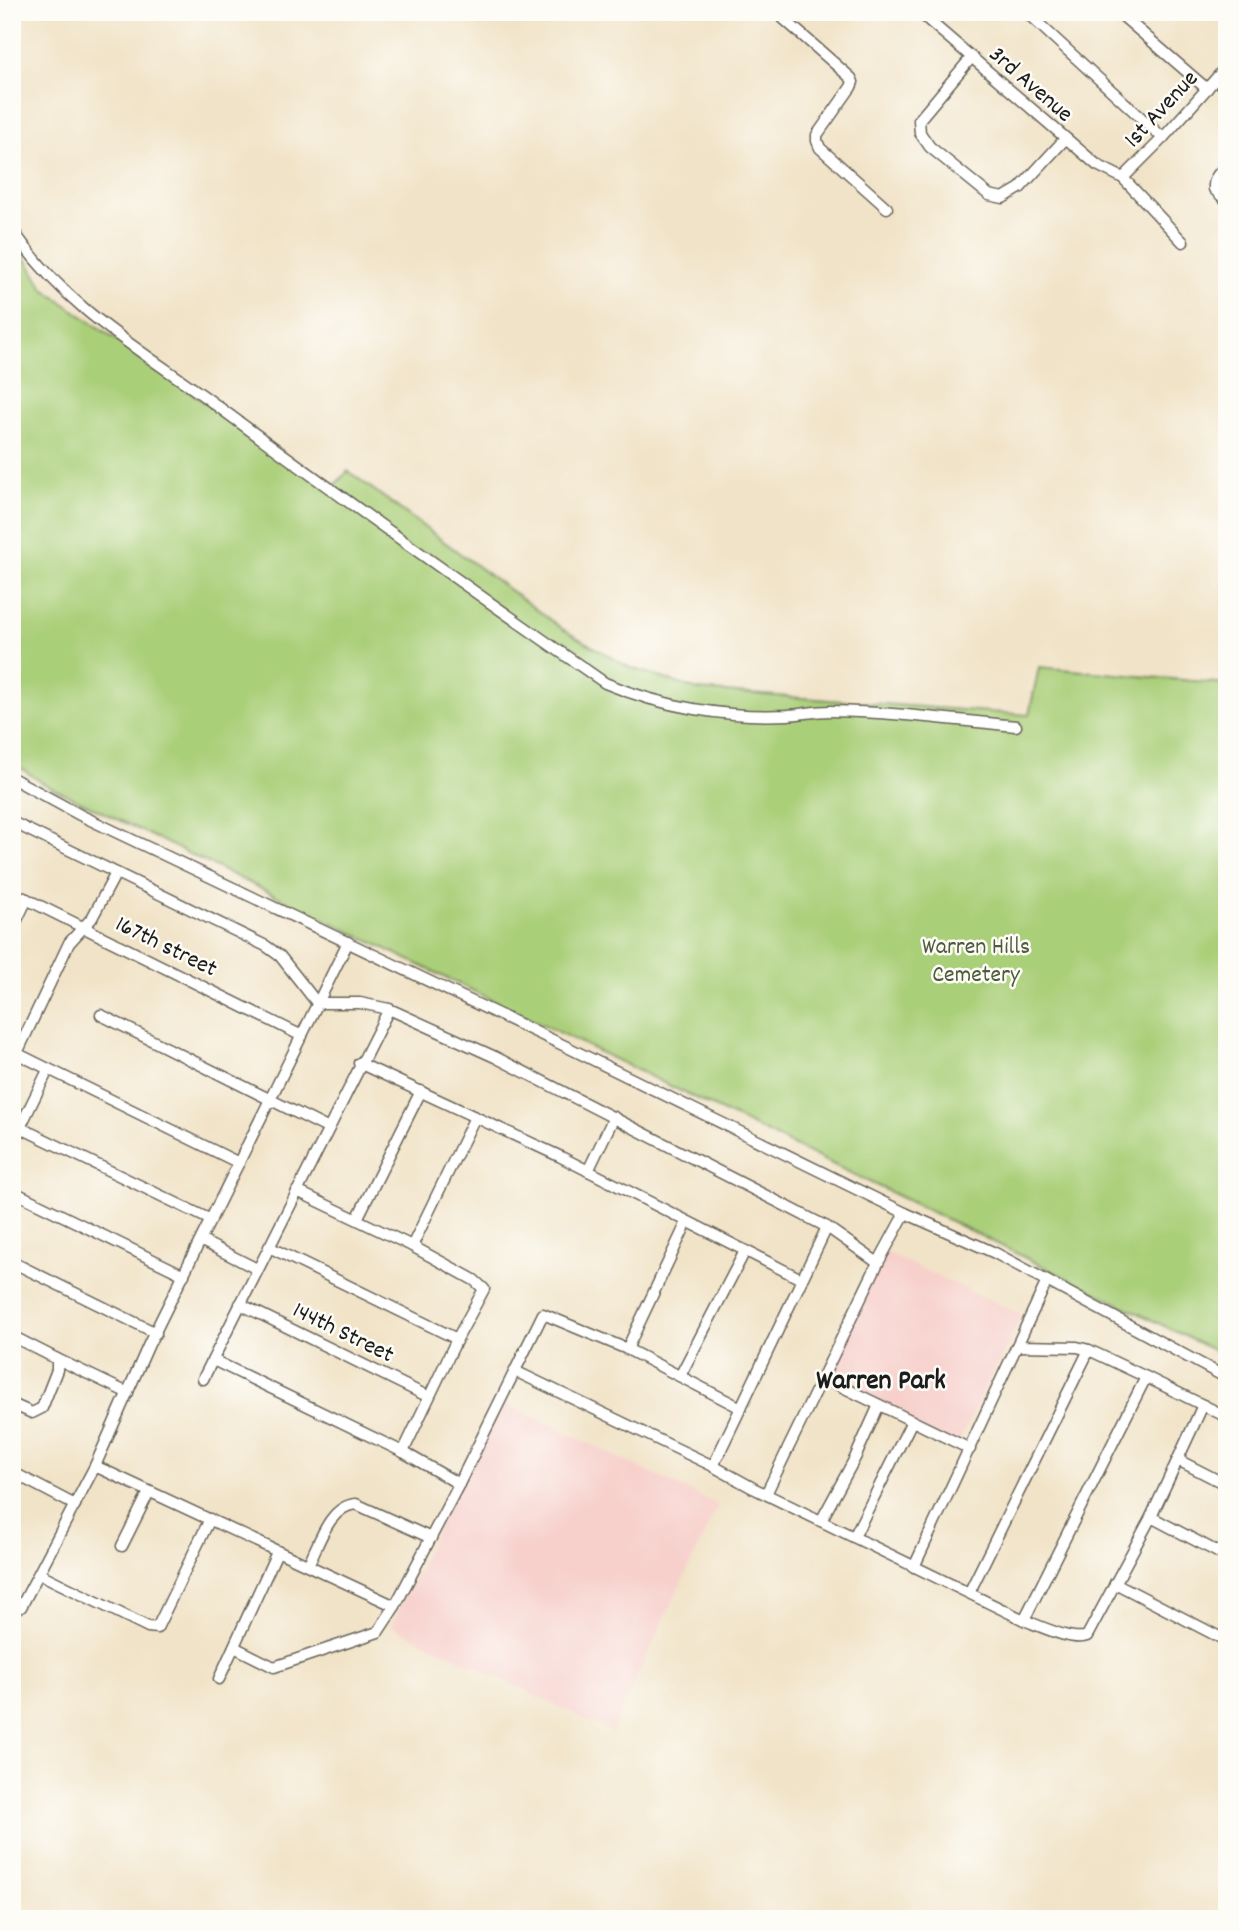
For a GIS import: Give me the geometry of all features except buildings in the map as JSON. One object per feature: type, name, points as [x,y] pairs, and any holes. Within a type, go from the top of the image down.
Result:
[{"type":"street","points":[[776,12],[853,82],[817,135],[817,141],[820,148],[887,208]]},
{"type":"street","name":"3rd Avenue","points":[[919,12],[1065,139],[1097,165],[1123,178],[1183,242]]},
{"type":"street","points":[[1026,12],[1163,138]]},
{"type":"street","points":[[1118,12],[1207,89]]},
{"type":"street","points":[[1218,12],[1227,20]]},
{"type":"street","points":[[971,58],[919,120],[920,133],[930,147],[989,195],[1003,198],[1020,188],[1065,139]]},
{"type":"street","name":"1st Avenue","points":[[1123,178],[1227,66]]},
{"type":"street","points":[[1227,165],[1215,177],[1214,189],[1227,201]]},
{"type":"street","points":[[12,229],[50,278],[111,332],[605,683],[658,703],[687,708],[786,715],[839,711],[1016,726]]},
{"type":"street","points":[[12,778],[80,815],[905,1213],[995,1253],[1227,1378]]},
{"type":"street","points":[[12,822],[274,951],[317,1003]]},
{"type":"street","points":[[116,873],[96,912],[69,943],[15,1052],[239,1163]]},
{"type":"street","name":"167th street","points":[[12,892],[302,1035]]},
{"type":"street","points":[[12,930],[27,899]]},
{"type":"street","points":[[12,1603],[21,1608],[40,1574],[348,943]]},
{"type":"street","points":[[317,1003],[360,1003],[389,1009],[429,1025],[827,1227],[878,1264]]},
{"type":"street","points":[[203,1379],[359,1063],[389,1009]]},
{"type":"street","points":[[101,1015],[327,1128]]},
{"type":"street","points":[[359,1063],[588,1171],[801,1279]]},
{"type":"street","points":[[12,1144],[48,1070]]},
{"type":"street","points":[[357,1219],[421,1091]]},
{"type":"street","points":[[588,1171],[614,1117]]},
{"type":"street","points":[[412,1246],[475,1118]]},
{"type":"street","points":[[21,1128],[211,1220]]},
{"type":"street","points":[[12,1191],[184,1275]]},
{"type":"street","points":[[297,1191],[412,1246],[474,1280],[484,1289],[403,1452]]},
{"type":"street","points":[[766,1494],[905,1213]]},
{"type":"street","points":[[627,1349],[687,1222]]},
{"type":"street","points":[[713,1466],[827,1227]]},
{"type":"street","points":[[202,1241],[257,1269]]},
{"type":"street","points":[[269,1247],[457,1339]]},
{"type":"street","points":[[680,1376],[745,1251]]},
{"type":"street","points":[[12,1262],[156,1333]]},
{"type":"street","points":[[914,1566],[1046,1281]]},
{"type":"street","name":"144th Street","points":[[240,1304],[429,1397]]},
{"type":"street","points":[[234,1647],[274,1667],[378,1632],[395,1606],[459,1484],[543,1314],[627,1349],[741,1408]]},
{"type":"street","points":[[12,1336],[128,1393]]},
{"type":"street","points":[[1017,1346],[1065,1346],[1089,1350],[1227,1417]]},
{"type":"street","points":[[969,1593],[1089,1350]]},
{"type":"street","points":[[12,1404],[32,1413],[42,1408],[57,1370],[57,1359]]},
{"type":"street","points":[[213,1360],[403,1452],[459,1484]]},
{"type":"street","points":[[515,1371],[1024,1620],[1067,1636],[1082,1638],[1087,1636],[1151,1517],[1203,1405]]},
{"type":"street","points":[[1024,1620],[1146,1377]]},
{"type":"street","points":[[824,1378],[970,1449]]},
{"type":"street","points":[[821,1521],[855,1458],[879,1405]]},
{"type":"street","points":[[854,1537],[912,1421]]},
{"type":"street","points":[[1178,1460],[1227,1485]]},
{"type":"street","points":[[94,1466],[395,1606]]},
{"type":"street","points":[[12,1472],[75,1504]]},
{"type":"street","points":[[122,1546],[149,1492]]},
{"type":"street","points":[[308,1565],[334,1515],[347,1504],[356,1504],[430,1538]]},
{"type":"street","points":[[1151,1517],[1227,1557]]},
{"type":"street","points":[[40,1574],[148,1627],[157,1628],[210,1519]]},
{"type":"street","points":[[219,1679],[277,1552]]},
{"type":"street","points":[[1115,1583],[1226,1639]]},
{"type":"shaded area","points":[[879,1249],[1022,1315],[956,1447],[820,1380]]},
{"type":"shaded area","points":[[498,1400],[718,1505],[611,1732],[391,1626]]},
{"type":"green space","name":"Warren Hills Cemetery","points":[[12,236],[44,289],[330,490],[348,471],[564,630],[629,667],[698,690],[1029,715],[1039,667],[1227,684],[1227,1357],[44,784],[12,762]]},
{"type":"district","name":"Warren Park","points":[[881,1378]]}]
